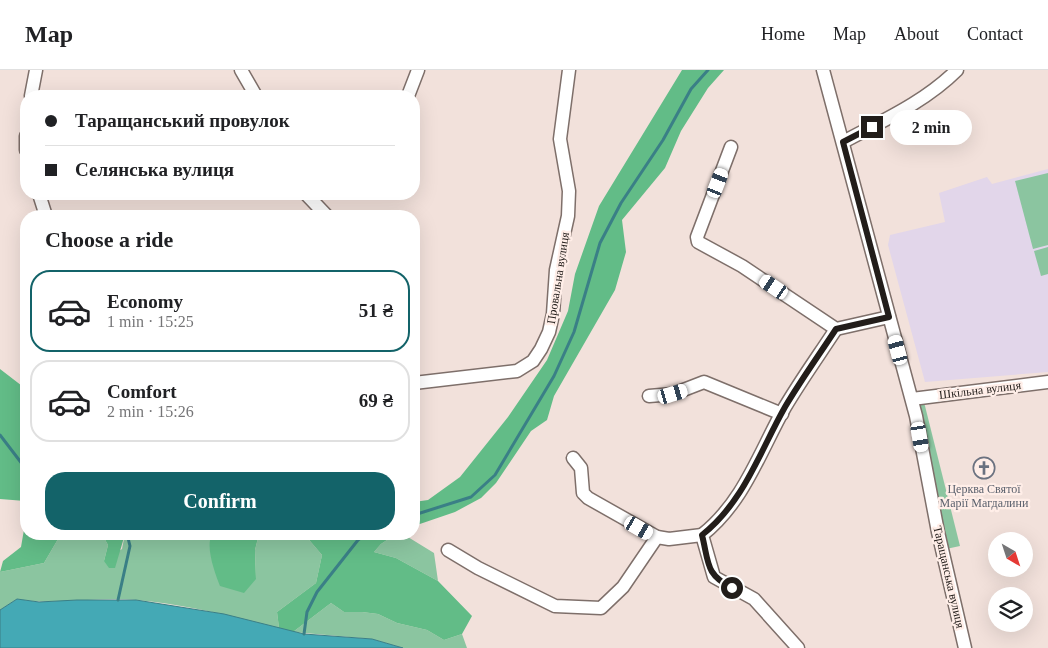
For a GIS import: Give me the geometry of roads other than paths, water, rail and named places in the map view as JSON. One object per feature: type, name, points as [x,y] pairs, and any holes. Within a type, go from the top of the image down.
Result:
[{"type":"street","points":[[32,90],[36,70]]},
{"type":"street","points":[[241,70],[253,90]]},
{"type":"street","points":[[410,90],[418,70]]},
{"type":"street","name":"Провальна вулиця","points":[[420,382],[517,371],[533,361],[541,349],[553,314],[556,270],[568,216],[570,191],[560,139],[569,70]]},
{"type":"street","name":"Таращанська вулиця","points":[[823,70],[912,399],[938,532],[965,648]]},
{"type":"street","points":[[843,142],[900,112],[946,81],[957,70]]},
{"type":"street","points":[[731,147],[697,237],[698,242],[742,266],[836,329]]},
{"type":"street","points":[[312,200],[321,210]]},
{"type":"street","points":[[573,458],[581,468],[583,493],[588,498],[656,538],[669,539],[702,535],[713,527],[734,502],[750,476],[762,448],[782,414],[836,329],[889,317]]},
{"type":"street","points":[[649,396],[673,394],[704,382],[782,414]]},
{"type":"street","name":"Шкільна вулиця","points":[[912,399],[1048,382]]},
{"type":"street","points":[[702,535],[714,577],[754,599],[798,648]]},
{"type":"street","points":[[448,550],[478,568],[555,606],[601,608],[623,587],[656,538]]},
{"type":"water","points":[[17,599],[39,602],[136,600],[224,614],[304,634],[372,639],[403,648],[0,648],[0,610]]},
{"type":"waterway","points":[[420,513],[471,497],[495,475],[554,376],[574,332],[600,243],[621,203],[663,140],[691,89],[708,70]]},
{"type":"waterway","points":[[0,435],[20,461]]},
{"type":"waterway","points":[[118,600],[130,546],[128,540]]},
{"type":"waterway","points":[[304,634],[307,612],[317,592],[358,540]]},
{"type":"place","name":"Церква Святої Марії Магдалини","points":[[984,468]]}]
